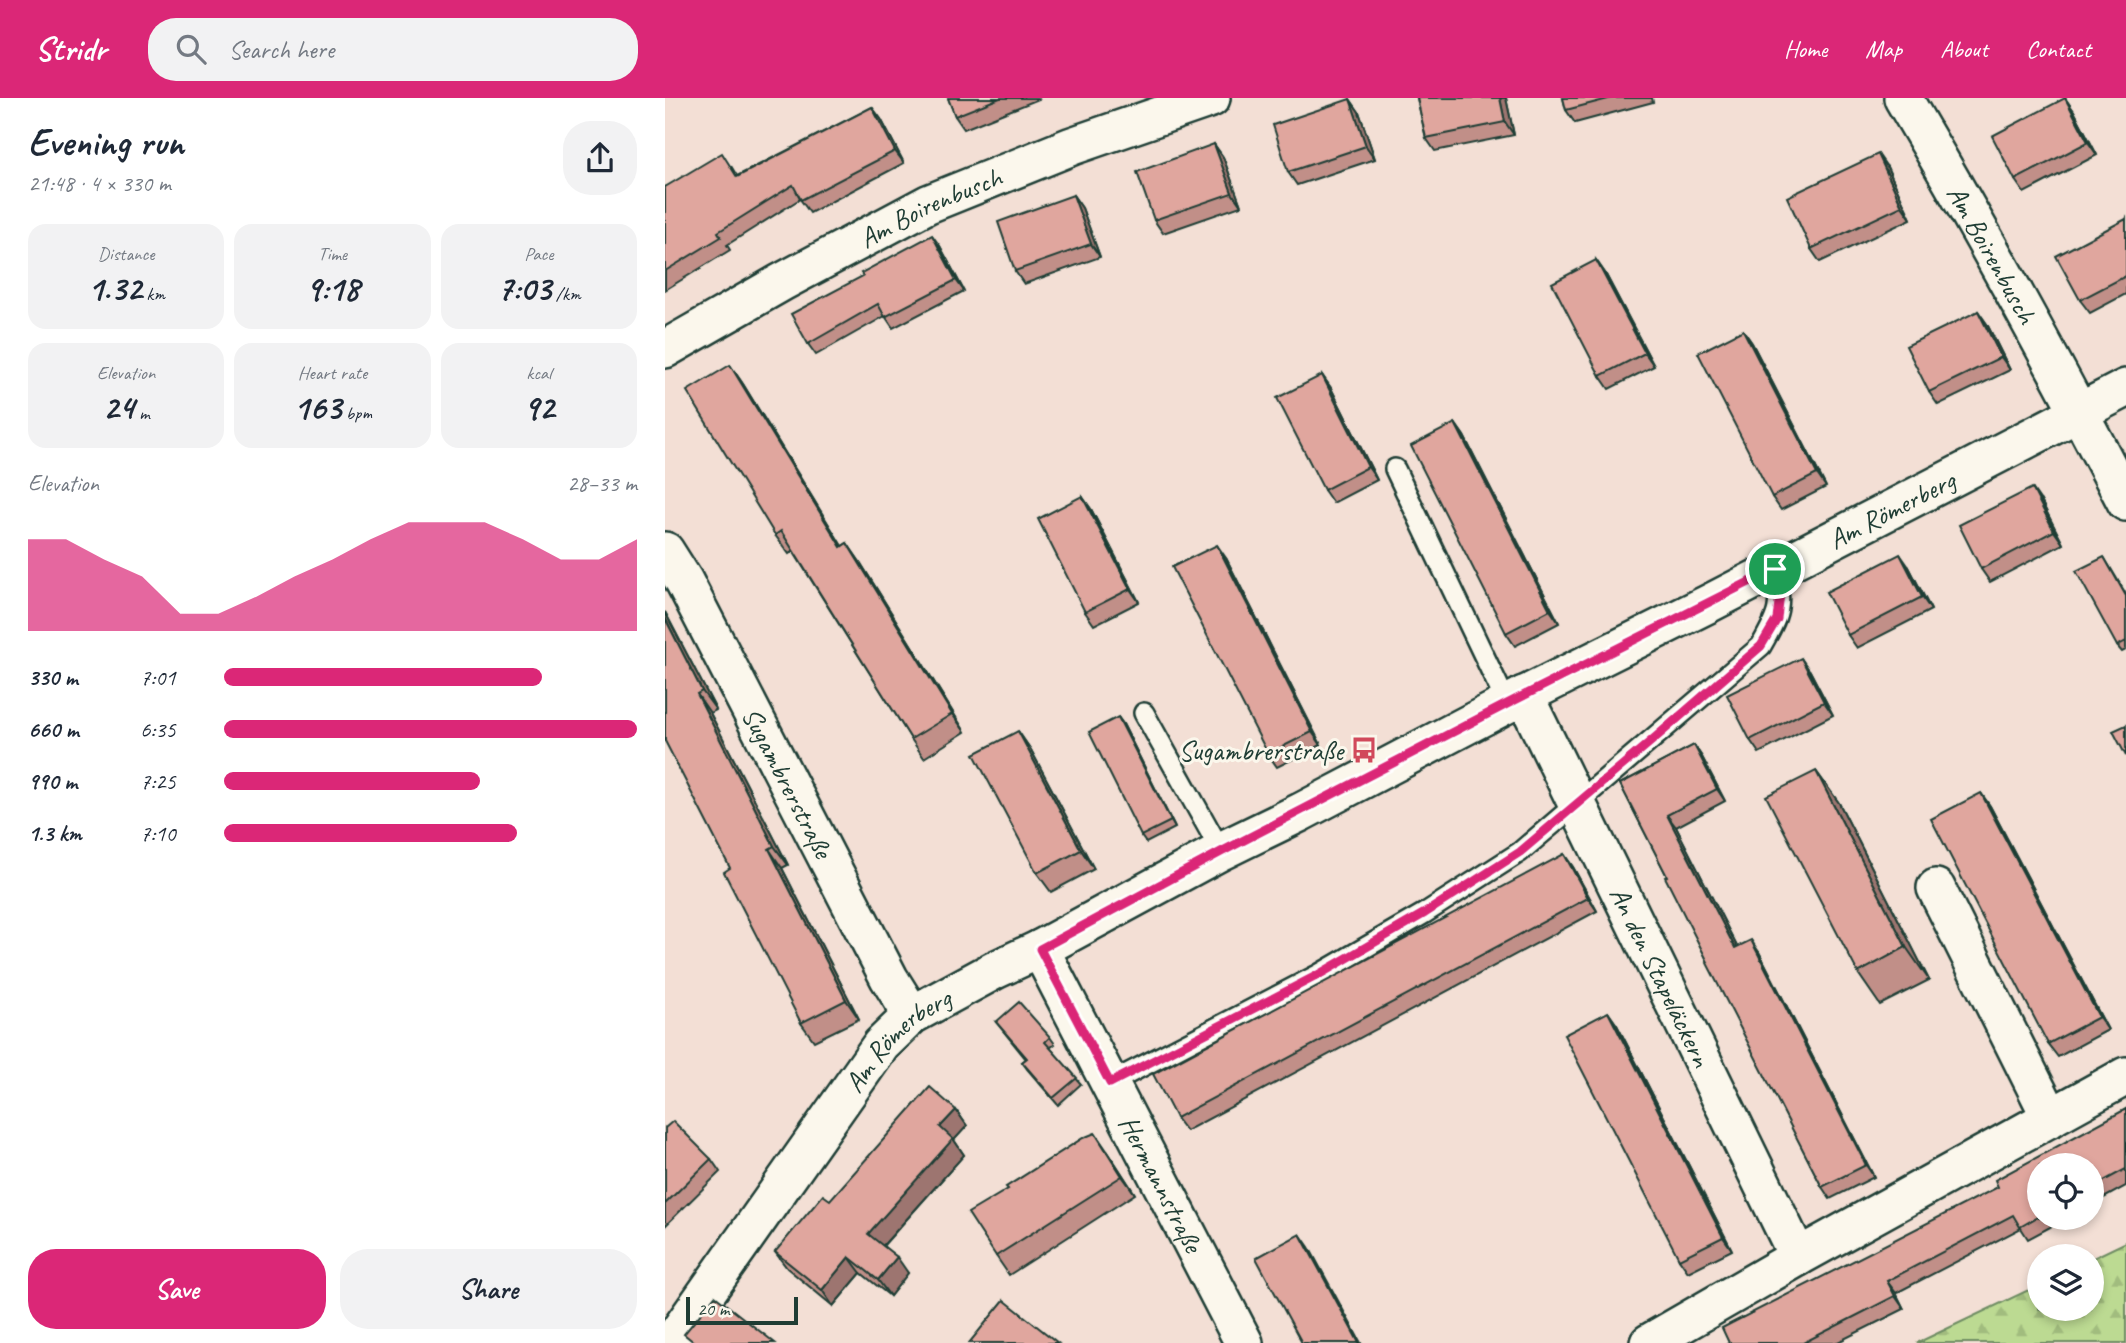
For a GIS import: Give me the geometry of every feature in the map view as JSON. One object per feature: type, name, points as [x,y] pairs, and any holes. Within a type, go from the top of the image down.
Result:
[{"type":"street","name":"Am Boirenbusch","points":[[665,349],[927,204],[1072,146],[1211,98]]},
{"type":"street","name":"Am Boirenbusch","points":[[1903,98],[2079,412]]},
{"type":"street","name":"Am Römerberg","points":[[671,1343],[881,1045],[912,1015],[1515,699],[2126,388]]},
{"type":"street","points":[[2079,412],[2126,502]]},
{"type":"street","name":"Sugambrerstraße","points":[[665,551],[684,581],[889,978],[912,1015]]},
{"type":"street","name":"An den Stapeläckern","points":[[1515,699],[1576,804],[1798,1257]]},
{"type":"street","points":[[1936,888],[2051,1118]]},
{"type":"street","name":"Hermannstraße","points":[[1040,949],[1244,1343]]},
{"type":"street","points":[[1649,1343],[1798,1257],[2126,1076]]},
{"type":"lane","points":[[1395,469],[1515,699]]},
{"type":"lane","points":[[1110,1083],[1318,975],[1425,913],[1520,852],[1761,646],[1777,619],[1780,594],[1775,569]]},
{"type":"lane","points":[[1144,713],[1221,852]]},
{"type":"green space","points":[[2126,1242],[2126,1343],[1917,1343],[2027,1291],[2027,1321],[2104,1321],[2104,1253]]},
{"type":"building","points":[[948,98],[1000,98],[955,116]]},
{"type":"building","points":[[1417,98],[1500,98],[1505,122],[1426,138]]},
{"type":"building","points":[[1563,98],[1612,98],[1566,110]]},
{"type":"building","points":[[2065,98],[2088,142],[2015,180],[1992,136]]},
{"type":"building","points":[[1350,99],[1366,146],[1288,172],[1273,125]]},
{"type":"building","points":[[872,107],[895,151],[801,200],[793,185],[718,232],[721,237],[665,271],[665,187],[722,153],[737,177]]},
{"type":"building","points":[[1214,144],[1232,193],[1154,220],[1137,172]]},
{"type":"building","points":[[1878,154],[1902,206],[1811,249],[1787,197]]},
{"type":"building","points":[[1073,195],[1091,244],[1015,271],[998,222]]},
{"type":"building","points":[[2126,219],[2126,276],[2080,300],[2056,256]]},
{"type":"building","points":[[932,235],[956,280],[885,317],[878,304],[808,344],[791,314]]},
{"type":"building","points":[[1596,260],[1645,353],[1600,376],[1552,283]]},
{"type":"building","points":[[1978,311],[2001,357],[1929,392],[1906,346]]},
{"type":"building","points":[[1743,330],[1817,474],[1772,497],[1698,353]]},
{"type":"building","points":[[730,365],[841,547],[847,543],[952,714],[911,739],[781,531],[775,535],[687,391]]},
{"type":"building","points":[[1322,375],[1368,467],[1324,490],[1277,398]]},
{"type":"building","points":[[1455,423],[1550,610],[1506,633],[1411,446]]},
{"type":"building","points":[[2032,488],[2054,531],[1981,569],[1959,525]]},
{"type":"building","points":[[1082,496],[1130,589],[1085,612],[1038,519]]},
{"type":"building","points":[[1217,545],[1312,732],[1268,754],[1172,567]]},
{"type":"building","points":[[1900,554],[1922,597],[1848,635],[1826,592]]},
{"type":"building","points":[[2104,557],[2126,596],[2126,641],[2117,646],[2076,571]]},
{"type":"building","points":[[665,618],[702,691],[697,694],[774,846],[769,849],[846,1000],[801,1023],[724,872],[730,868],[665,741]]},
{"type":"building","points":[[1801,658],[1824,702],[1750,740],[1727,695]]},
{"type":"building","points":[[1118,717],[1171,821],[1141,836],[1089,732]]},
{"type":"building","points":[[2126,725],[2126,756],[2113,731]]},
{"type":"building","points":[[1018,731],[1081,850],[1037,873],[974,754]]},
{"type":"building","points":[[1694,745],[1717,789],[1667,815],[1735,948],[1751,940],[1866,1165],[1822,1187],[1707,963],[1620,784]]},
{"type":"building","points":[[1816,771],[1906,947],[1858,973],[1766,796]]},
{"type":"building","points":[[1981,793],[2099,1017],[2048,1044],[1931,819]]},
{"type":"building","points":[[1564,854],[1588,898],[1176,1118],[1153,1074]]},
{"type":"building","points":[[1019,1002],[1050,1037],[1045,1042],[1077,1078],[1053,1098],[1022,1062],[1027,1058],[996,1022]]},
{"type":"building","points":[[1608,1012],[1723,1237],[1679,1259],[1564,1035]]},
{"type":"building","points":[[930,1087],[956,1110],[940,1127],[953,1139],[868,1234],[897,1257],[878,1280],[849,1257],[822,1290],[775,1252],[823,1195],[830,1200]]},
{"type":"building","points":[[2126,1109],[2126,1169],[2104,1181],[2104,1153],[2045,1153]]},
{"type":"building","points":[[673,1121],[711,1159],[665,1204],[665,1128]]},
{"type":"building","points":[[1095,1133],[1122,1176],[996,1256],[968,1213],[1083,1138]]},
{"type":"building","points":[[2027,1163],[2027,1223],[2020,1227],[2013,1215],[1887,1281],[1895,1296],[1803,1343],[1729,1343],[1722,1328],[1998,1187],[1995,1180]]},
{"type":"building","points":[[1300,1234],[1359,1343],[1302,1343],[1256,1258]]},
{"type":"building","points":[[715,1296],[775,1343],[695,1343],[684,1334]]},
{"type":"building","points":[[1004,1300],[1058,1343],[969,1343]]},
{"type":"place","name":"Sugambrerstraße","points":[[1364,750]]},
{"type":"route","points":[[1775,569],[1780,594],[1777,619],[1761,646],[1520,852],[1425,913],[1318,975],[1110,1083],[1040,949],[1507,704],[1775,569]]}]
